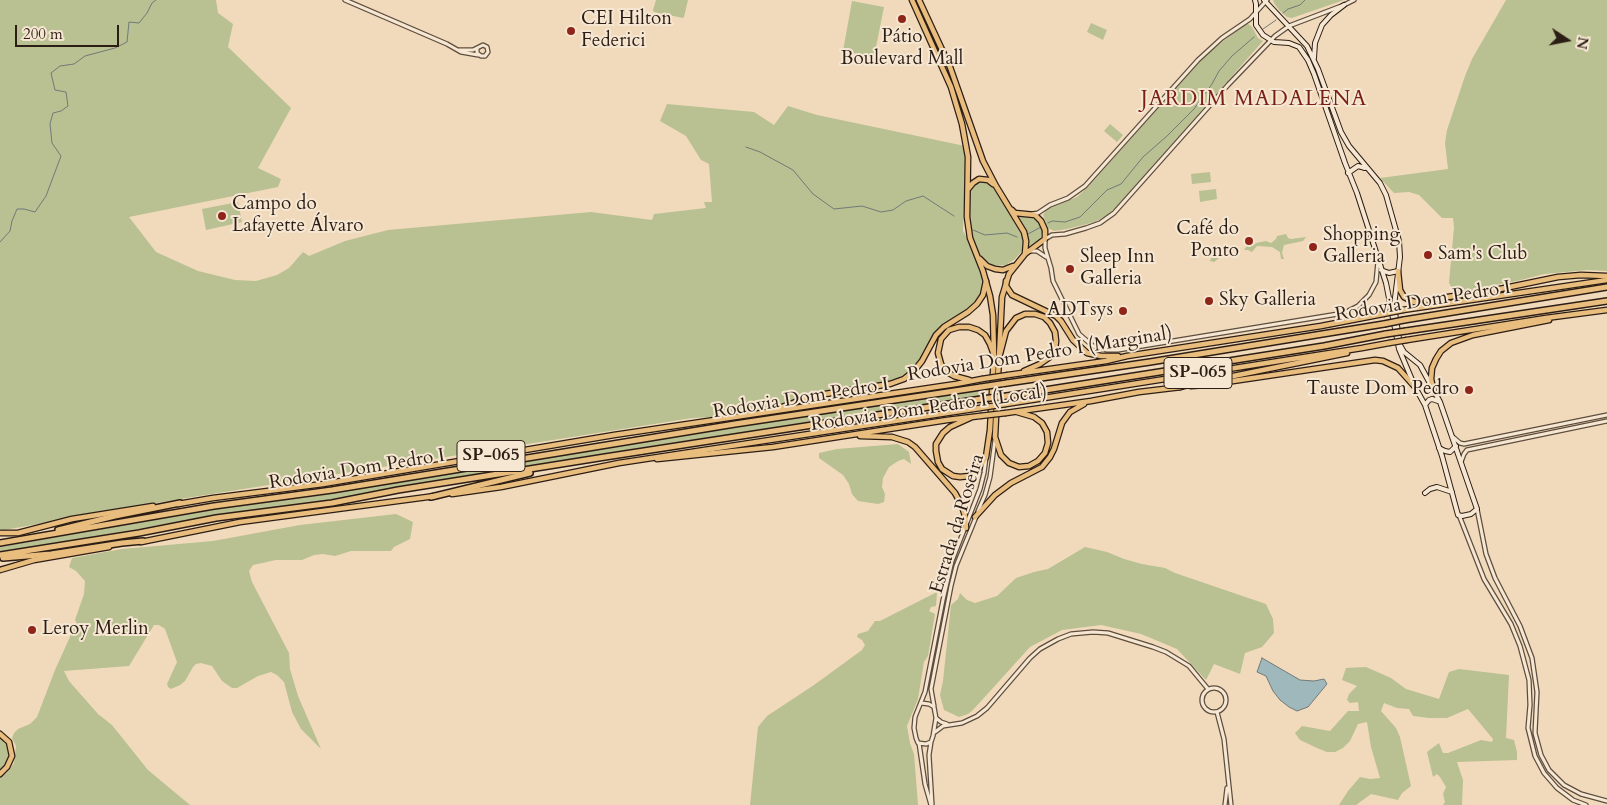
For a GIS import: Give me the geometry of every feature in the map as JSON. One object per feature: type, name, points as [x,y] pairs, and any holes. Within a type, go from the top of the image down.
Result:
[{"type":"highway","name":"Rodovia Dom Pedro I","points":[[0,543],[214,506],[332,490],[735,424],[1150,362],[1607,287]]},
{"type":"highway","name":"Rodovia Dom Pedro I","points":[[0,557],[216,518],[332,504],[398,490],[749,434],[1266,356],[1386,334],[1607,301]]},
{"type":"highway","points":[[431,497],[562,464]]},
{"type":"highway","points":[[0,543],[115,516],[180,504]]},
{"type":"highway","points":[[0,557],[51,554],[122,542],[143,541]]},
{"type":"main road","points":[[912,0],[951,87],[962,124],[968,157],[966,217],[970,238],[986,281],[993,315],[994,355],[990,430],[986,457],[977,471],[969,476],[960,477],[948,474],[938,462],[936,444],[943,433],[950,427],[972,417]]},
{"type":"main road","points":[[919,0],[957,86],[976,144],[996,186],[1024,232],[1027,252]]},
{"type":"main road","points":[[1254,0],[1256,4],[1256,25],[1259,31],[1269,40],[1294,44],[1303,51],[1314,74],[1348,173],[1357,193],[1378,258],[1387,290],[1399,349],[1425,406],[1442,456],[1458,515],[1467,516],[1477,509],[1440,402],[1420,366],[1404,352],[1400,345],[1394,306],[1400,257],[1399,241],[1392,212],[1383,189],[1349,146],[1341,132],[1314,58],[1306,46],[1266,1]]},
{"type":"main road","points":[[1314,58],[1315,43],[1322,25],[1344,5]]},
{"type":"main road","points":[[918,14],[922,15],[932,28]]},
{"type":"main road","points":[[932,45],[937,48],[940,46]]},
{"type":"main road","points":[[1348,173],[1358,166],[1368,169]]},
{"type":"main road","points":[[968,190],[971,184],[979,179],[988,180],[996,186]]},
{"type":"main road","points":[[1010,209],[1015,213],[1032,214],[1039,218],[1043,225],[1045,240],[1027,252],[1015,265],[1006,281],[1002,298],[995,437],[1001,455],[1009,463],[1019,467],[1029,466],[1046,453],[1048,443],[1047,432],[1042,423],[1034,416],[1016,412]]},
{"type":"main road","points":[[977,254],[983,263],[995,269],[1007,269],[1015,265]]},
{"type":"main road","points":[[1381,270],[1389,273],[1398,271]]},
{"type":"main road","points":[[1398,271],[1400,290],[1408,300],[1414,302],[1495,290],[1558,276],[1607,276]]},
{"type":"main road","name":"Rodovia Dom Pedro I","points":[[1403,310],[1607,280]]},
{"type":"main road","points":[[737,416],[773,410],[812,396],[890,384],[904,379],[922,361],[936,335],[944,327],[977,304],[983,295],[986,281]]},
{"type":"main road","points":[[1006,281],[1006,286],[1012,295],[1061,320],[1073,340],[1088,353],[1101,356],[1126,356]]},
{"type":"main road","name":"Rodovia Dom Pedro I (Marginal)","points":[[0,533],[18,533],[72,519],[111,512],[323,484],[737,416],[1106,361],[1126,356],[1321,326],[1403,310]]},
{"type":"main road","name":"SP-065","points":[[143,541],[240,522],[508,486],[619,463],[1607,310]]},
{"type":"main road","points":[[1000,354],[1006,331],[1016,318],[1025,314],[1035,314],[1044,317],[1050,323],[1055,332],[1056,341],[1050,357],[1018,374]]},
{"type":"main road","points":[[1433,388],[1432,368],[1441,352],[1451,343],[1472,335],[1573,314]]},
{"type":"main road","points":[[976,380],[964,379],[947,372],[941,364],[938,353],[941,339],[949,330],[969,327],[985,335],[994,355]]},
{"type":"main road","points":[[1179,387],[1342,355],[1362,348]]},
{"type":"main road","points":[[1179,387],[1206,385],[1375,360],[1383,361],[1398,368],[1415,387]]},
{"type":"main road","name":"Rodovia Dom Pedro I (Local)","points":[[619,463],[773,447],[1179,387]]},
{"type":"main road","points":[[1425,406],[1432,399],[1440,402]]},
{"type":"main road","points":[[975,517],[995,495],[1011,483],[1042,467],[1054,449],[1062,422],[1070,412],[1091,400]]},
{"type":"main road","points":[[846,436],[892,437],[908,442],[915,447],[955,493],[962,506],[966,528]]},
{"type":"main road","points":[[1439,448],[1445,452],[1450,452],[1456,446]]},
{"type":"main road","points":[[1425,493],[1430,488],[1437,487],[1452,492]]},
{"type":"main road","points":[[0,570],[34,560],[143,541]]},
{"type":"main road","points":[[0,734],[9,742],[12,756],[7,767],[0,774]]},
{"type":"street","points":[[345,0],[448,44],[461,52],[482,57],[485,56],[488,50],[483,45],[477,49],[457,49]]},
{"type":"street","points":[[1354,0],[1289,26],[1269,40],[1114,214],[1100,223],[1074,232],[1052,235],[1045,240],[1045,248],[1053,281],[1078,334],[1087,342],[1099,348],[1118,350],[1344,313],[1365,301],[1373,289],[1378,274],[1378,258]]},
{"type":"street","points":[[1032,214],[1038,213],[1050,205],[1068,198],[1081,189],[1198,60],[1222,38],[1256,13],[1266,1]]},
{"type":"street","points":[[477,49],[478,55]]},
{"type":"street","points":[[1027,252],[1037,251],[1048,258]]},
{"type":"street","points":[[1453,437],[1464,444],[1607,415]]},
{"type":"street","points":[[1461,463],[1467,450],[1607,421]]},
{"type":"street","name":"Estrada da Roseira","points":[[932,805],[929,755],[935,732],[936,718],[931,689],[956,566],[985,495],[990,477],[995,437]]},
{"type":"street","points":[[1464,444],[1464,448],[1467,450]]},
{"type":"street","name":"Estrada da Roseira","points":[[932,805],[925,784],[921,752],[914,723],[926,684],[950,569],[980,489],[986,457]]},
{"type":"street","points":[[1477,509],[1483,556],[1520,626],[1530,650],[1537,692],[1535,733],[1541,755],[1546,766],[1564,785],[1588,796],[1607,801]]},
{"type":"street","points":[[1458,515],[1488,587],[1514,631],[1523,655],[1529,680],[1528,728],[1535,756],[1552,784],[1562,793],[1586,805]]},
{"type":"street","points":[[1476,557],[1483,556]]},
{"type":"street","points":[[935,732],[940,727],[962,723],[982,712],[1040,649],[1058,639],[1082,633],[1108,634],[1166,652],[1189,666],[1208,689]]},
{"type":"street","points":[[1208,689],[1220,689],[1225,696],[1225,704],[1217,712],[1206,710],[1202,704],[1202,696],[1208,689]]},
{"type":"street","points":[[921,703],[934,707]]},
{"type":"street","points":[[1217,712],[1228,762],[1231,805]]},
{"type":"street","points":[[936,718],[948,725]]},
{"type":"street","points":[[918,743],[926,744],[931,742]]},
{"type":"street","points":[[1225,805],[1228,777]]},
{"type":"street","points":[[1579,802],[1587,802],[1588,796]]},
{"type":"green space","points":[[0,0],[216,0],[218,13],[233,24],[228,47],[291,108],[258,168],[281,179],[278,187],[129,217],[156,252],[198,271],[235,280],[256,281],[277,275],[289,268],[303,252],[309,256],[345,241],[388,230],[591,212],[652,220],[654,214],[706,208],[704,202],[712,202],[709,164],[701,160],[686,136],[660,121],[667,104],[754,112],[774,125],[788,106],[817,115],[965,146],[966,172],[963,231],[977,254],[986,287],[979,300],[967,310],[955,316],[944,327],[926,347],[919,360],[909,371],[890,384],[812,396],[737,416],[692,418],[174,500],[4,530],[0,529]]},
{"type":"green space","points":[[656,0],[688,0],[684,17],[654,12]]},
{"type":"green space","points":[[1273,0],[1344,0],[1292,18],[1287,17],[1279,10]]},
{"type":"green space","points":[[1506,0],[1607,0],[1607,271],[1587,270],[1544,274],[1517,281],[1454,292],[1449,283],[1454,227],[1453,218],[1442,218],[1419,195],[1409,192],[1394,193],[1380,178],[1448,169],[1445,143],[1447,130],[1465,76],[1472,59]]},
{"type":"green space","points":[[852,1],[884,7],[874,57],[843,51]]},
{"type":"green space","points":[[1091,23],[1107,30],[1103,40],[1087,32]]},
{"type":"green space","points":[[1247,23],[1252,27],[1258,38],[1263,41],[1116,207],[1095,222],[1054,231],[1048,228],[1043,215],[1047,209],[1077,197],[1089,186],[1202,59]]},
{"type":"green space","points":[[1110,124],[1123,135],[1117,142],[1104,131]]},
{"type":"green space","points":[[1210,172],[1211,182],[1192,184],[1191,174]]},
{"type":"green space","points":[[979,182],[986,182],[992,185],[1022,233],[1024,242],[1022,251],[1006,265],[993,266],[987,263],[978,253],[973,240],[969,221],[969,190]]},
{"type":"green space","points":[[1216,189],[1217,199],[1200,202],[1199,191]]},
{"type":"green space","name":"Campo do Lafayette Álvaro","points":[[238,202],[242,222],[206,230],[202,209]]},
{"type":"green space","points":[[1014,214],[1030,216],[1038,221],[1043,230],[1040,239],[1028,247],[1028,241]]},
{"type":"green space","points":[[1286,234],[1291,239],[1306,237],[1303,241],[1284,245],[1282,253],[1284,259],[1281,259],[1280,252],[1272,247],[1257,246],[1252,252],[1244,250],[1250,243],[1254,245],[1266,241],[1271,243],[1277,236]]},
{"type":"green space","points":[[1221,246],[1229,246],[1234,250],[1227,252],[1214,262],[1210,261],[1214,251]]},
{"type":"green space","points":[[987,390],[987,395],[600,454],[316,502],[223,514],[0,553],[0,547],[222,508],[316,496],[729,428]]},
{"type":"green space","points":[[898,444],[909,452],[911,464],[904,459],[889,467],[883,478],[884,502],[878,504],[858,501],[852,494],[849,484],[843,475],[819,458],[819,453],[837,449]]},
{"type":"green space","points":[[396,514],[413,522],[410,539],[394,547],[391,551],[351,551],[335,556],[314,555],[302,560],[276,560],[253,565],[249,571],[252,582],[289,653],[290,669],[298,696],[321,749],[301,729],[292,712],[284,682],[271,672],[258,676],[237,688],[232,688],[222,681],[212,666],[201,663],[193,667],[185,681],[180,685],[171,689],[168,687],[167,684],[177,662],[165,629],[159,625],[154,625],[129,666],[64,671],[69,681],[98,714],[112,725],[148,770],[190,805],[0,805],[0,777],[7,773],[14,763],[16,746],[12,738],[14,733],[18,729],[30,724],[37,717],[74,628],[79,628],[75,620],[84,594],[85,581],[76,571],[69,567],[72,558],[122,549],[213,541],[300,525]]},
{"type":"green space","points":[[1085,547],[1142,564],[1165,568],[1266,604],[1273,619],[1274,633],[1262,647],[1245,653],[1240,674],[1214,664],[1206,680],[1177,649],[1141,634],[1101,625],[1062,630],[1030,647],[968,714],[959,717],[944,710],[940,695],[951,605],[958,599],[960,593],[967,600],[975,603],[997,596],[1016,578],[1048,569]]},
{"type":"green space","points":[[937,592],[936,606],[931,607],[929,611],[935,614],[928,656],[924,662],[918,699],[907,726],[914,754],[918,805],[750,805],[758,727],[767,716],[862,650],[865,645],[857,637],[858,634],[868,631],[875,621],[880,621]]},
{"type":"green space","points":[[1366,667],[1391,678],[1406,689],[1439,699],[1449,672],[1459,669],[1509,675],[1506,738],[1514,740],[1517,760],[1457,762],[1463,780],[1462,805],[1443,805],[1445,802],[1443,794],[1446,787],[1437,774],[1433,777],[1427,752],[1439,743],[1443,753],[1448,753],[1481,740],[1492,742],[1493,739],[1468,709],[1447,718],[1429,718],[1413,716],[1409,709],[1397,708],[1384,703],[1381,711],[1396,728],[1400,737],[1411,786],[1402,793],[1398,800],[1371,794],[1356,805],[1339,805],[1360,777],[1380,778],[1371,747],[1367,722],[1358,724],[1350,741],[1343,748],[1335,752],[1327,752],[1300,740],[1295,733],[1302,726],[1330,731],[1348,711],[1359,711],[1358,702],[1350,703],[1347,700],[1349,694],[1357,686],[1342,680],[1346,668]]},
{"type":"green space","points":[[0,737],[5,741],[9,751],[7,763],[0,771]]},
{"type":"water","points":[[1262,658],[1300,680],[1314,681],[1324,679],[1327,684],[1308,707],[1297,711],[1280,700],[1273,691],[1266,676],[1257,672]]},
{"type":"waterway","points":[[0,242],[10,231],[17,209],[35,212],[46,196],[61,156],[52,143],[50,124],[53,113],[61,111],[68,106],[66,92],[55,90],[51,73],[60,66],[74,64],[85,56],[115,48],[127,42],[129,22],[139,23],[156,0]]},
{"type":"waterway","points":[[1283,13],[1300,5],[1305,0]]},
{"type":"waterway","points":[[1263,29],[1276,20]]},
{"type":"waterway","points":[[1048,223],[1052,221],[1065,222],[1080,217],[1107,190],[1121,184],[1143,157],[1194,109],[1219,71],[1232,56],[1254,37]]},
{"type":"waterway","points":[[746,147],[760,152],[793,170],[813,194],[834,209],[862,206],[881,212],[893,210],[906,201],[923,196],[954,216]]},
{"type":"waterway","points":[[1028,234],[1041,227]]},
{"type":"waterway","points":[[973,230],[985,235],[1007,233],[1017,237]]},
{"type":"place","name":"Pátio Boulevard Mall","points":[[902,19]]},
{"type":"place","name":"CEI Hilton Federici","points":[[571,31]]},
{"type":"place","name":"Campo do Lafayette Álvaro","points":[[222,216]]},
{"type":"place","name":"Café do Ponto","points":[[1249,241]]},
{"type":"place","name":"Shopping Galleria","points":[[1313,247]]},
{"type":"place","name":"Sam's Club","points":[[1428,255]]},
{"type":"place","name":"Sleep Inn Galleria","points":[[1070,269]]},
{"type":"place","name":"Sky Galleria","points":[[1209,301]]},
{"type":"place","name":"ADTsys","points":[[1123,311]]},
{"type":"place","name":"Tauste Dom Pedro","points":[[1469,390]]},
{"type":"place","name":"Leroy Merlin","points":[[32,630]]},
{"type":"district","name":"JARDIM MADALENA","points":[[1254,100]]}]
